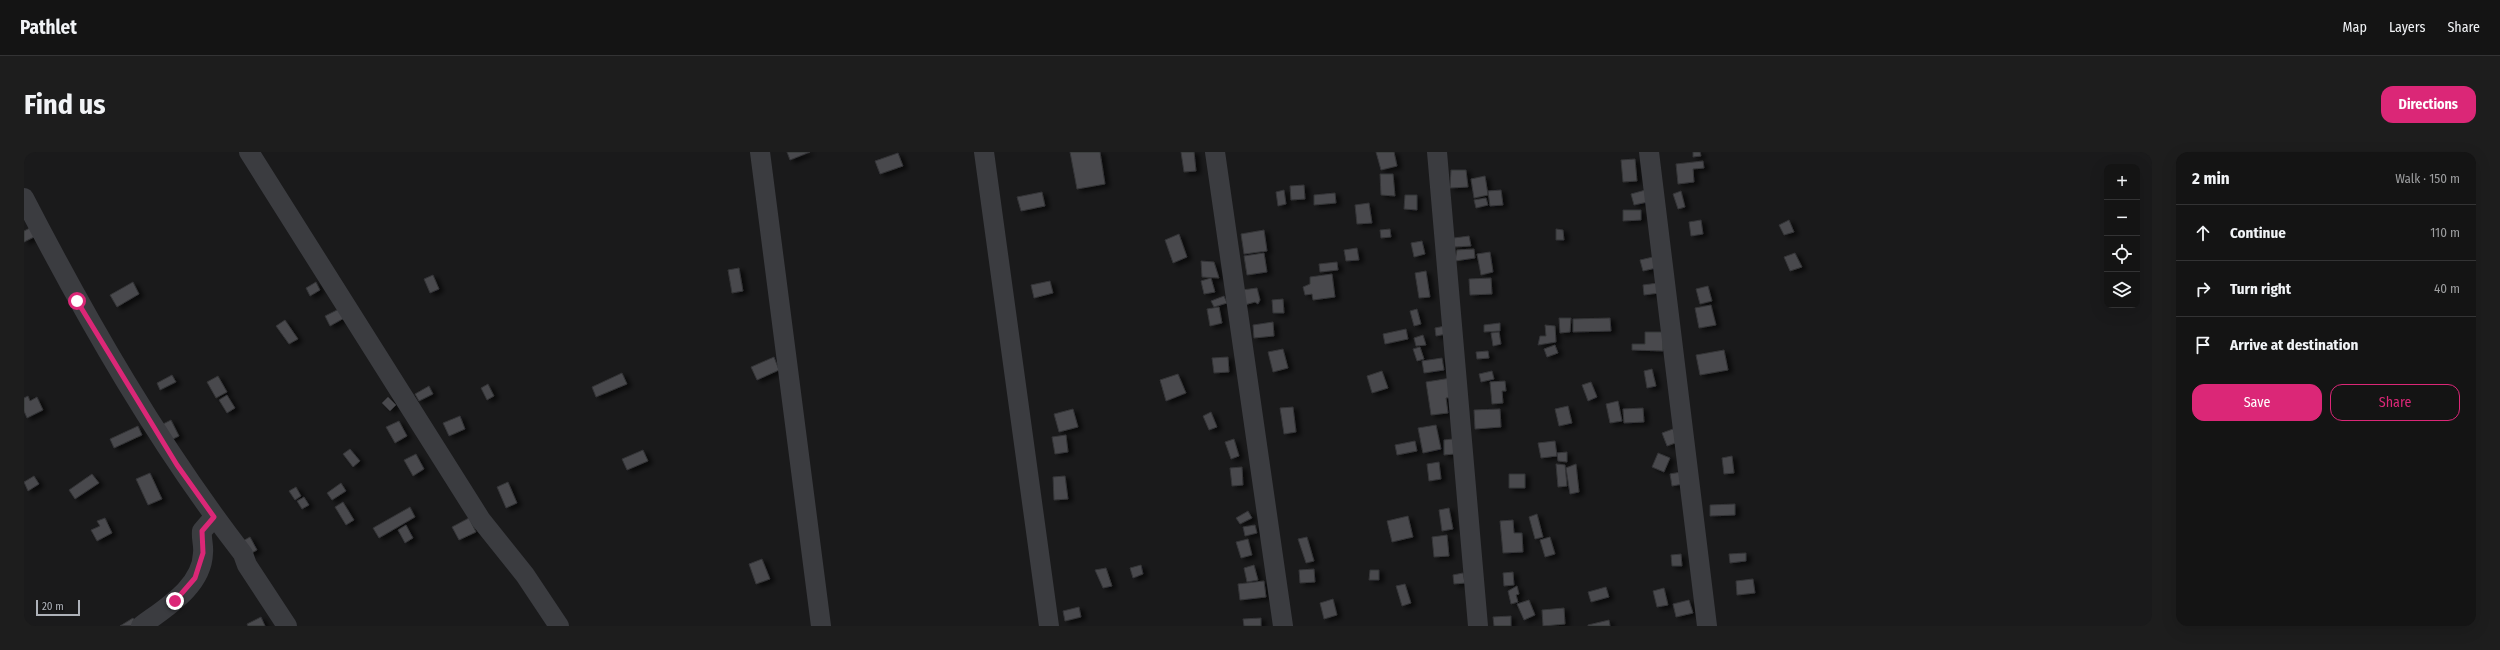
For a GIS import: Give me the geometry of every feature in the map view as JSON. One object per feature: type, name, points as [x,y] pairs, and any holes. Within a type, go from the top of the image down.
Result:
[{"type":"street","points":[[249,152],[481,520],[525,575],[559,626]]},
{"type":"street","points":[[760,152],[821,626]]},
{"type":"street","points":[[984,152],[1049,626]]},
{"type":"street","points":[[1215,152],[1283,626]]},
{"type":"street","points":[[1437,152],[1478,626]]},
{"type":"street","points":[[1649,152],[1707,626]]},
{"type":"street","points":[[24,198],[77,301],[177,465],[214,517],[244,554],[247,565],[287,626]]},
{"type":"street","points":[[141,626],[175,601],[195,578],[203,553],[202,531],[214,517]]},
{"type":"building","points":[[787,152],[810,152],[790,160]]},
{"type":"building","points":[[1070,152],[1100,152],[1105,184],[1077,189]]},
{"type":"building","points":[[1181,152],[1194,152],[1196,171],[1184,172]]},
{"type":"building","points":[[1376,152],[1394,152],[1397,166],[1381,170]]},
{"type":"building","points":[[1693,152],[1700,152],[1701,156],[1693,157]]},
{"type":"building","points":[[898,153],[903,166],[880,174],[875,161]]},
{"type":"building","points":[[1635,159],[1637,181],[1623,182],[1621,160]]},
{"type":"building","points":[[1703,161],[1704,168],[1693,169],[1694,182],[1678,184],[1676,164]]},
{"type":"building","points":[[1451,170],[1466,170],[1468,187],[1450,188]]},
{"type":"building","points":[[1380,174],[1393,174],[1395,196],[1381,195]]},
{"type":"building","points":[[1485,176],[1488,195],[1474,198],[1471,179]]},
{"type":"building","points":[[1304,185],[1305,199],[1291,200],[1290,186]]},
{"type":"building","points":[[1649,189],[1652,201],[1634,205],[1631,194]]},
{"type":"building","points":[[1284,190],[1286,204],[1278,206],[1276,192]]},
{"type":"building","points":[[1501,190],[1503,205],[1490,206],[1488,191]]},
{"type":"building","points":[[1681,191],[1685,207],[1678,209],[1673,194]]},
{"type":"building","points":[[1042,192],[1045,206],[1021,211],[1017,197]]},
{"type":"building","points":[[1335,193],[1336,203],[1314,205],[1314,195]]},
{"type":"building","points":[[1405,195],[1417,195],[1417,210],[1404,209]]},
{"type":"building","points":[[1486,198],[1488,205],[1476,208],[1474,200]]},
{"type":"building","points":[[1369,203],[1372,223],[1357,224],[1355,205]]},
{"type":"building","points":[[1623,210],[1641,210],[1641,220],[1623,221]]},
{"type":"building","points":[[1701,220],[1703,234],[1691,236],[1689,222]]},
{"type":"building","points":[[1789,220],[1794,232],[1784,235],[1779,225]]},
{"type":"building","points":[[32,227],[36,236],[24,242],[24,231]]},
{"type":"building","points":[[1390,229],[1391,237],[1381,238],[1380,230]]},
{"type":"building","points":[[1556,229],[1563,230],[1564,240],[1556,240]]},
{"type":"building","points":[[1264,230],[1267,251],[1244,254],[1241,234]]},
{"type":"building","points":[[1179,234],[1187,257],[1173,263],[1165,240]]},
{"type":"building","points":[[1469,236],[1471,246],[1454,247],[1454,238]]},
{"type":"building","points":[[1422,241],[1425,254],[1414,257],[1411,243]]},
{"type":"building","points":[[1357,248],[1359,260],[1346,261],[1344,250]]},
{"type":"building","points":[[1474,249],[1475,258],[1455,261],[1457,250]]},
{"type":"building","points":[[1490,252],[1493,272],[1481,275],[1477,254]]},
{"type":"building","points":[[1264,253],[1267,272],[1247,275],[1244,256]]},
{"type":"building","points":[[1795,253],[1802,267],[1790,271],[1784,257]]},
{"type":"building","points":[[1653,257],[1656,268],[1643,271],[1640,260]]},
{"type":"building","points":[[1201,261],[1214,262],[1219,278],[1202,277]]},
{"type":"building","points":[[1337,262],[1338,270],[1320,272],[1319,264]]},
{"type":"building","points":[[739,268],[743,291],[732,293],[728,270]]},
{"type":"building","points":[[1426,271],[1430,297],[1419,298],[1415,273]]},
{"type":"building","points":[[1332,274],[1335,297],[1313,300],[1312,294],[1305,295],[1303,287],[1310,284],[1310,277]]},
{"type":"building","points":[[433,275],[439,289],[430,293],[424,279]]},
{"type":"building","points":[[1211,278],[1215,292],[1204,294],[1201,281]]},
{"type":"building","points":[[1491,278],[1492,294],[1470,295],[1469,279]]},
{"type":"building","points":[[1050,281],[1053,293],[1034,298],[1031,285]]},
{"type":"building","points":[[133,282],[139,294],[117,307],[110,295]]},
{"type":"building","points":[[316,282],[320,290],[310,296],[306,288]]},
{"type":"building","points":[[1658,283],[1659,293],[1644,295],[1643,285]]},
{"type":"building","points":[[1708,286],[1712,301],[1700,304],[1696,289]]},
{"type":"building","points":[[1257,288],[1260,300],[1258,304],[1255,302],[1241,306],[1242,290]]},
{"type":"building","points":[[1224,296],[1227,303],[1214,307],[1211,301]]},
{"type":"building","points":[[1283,299],[1284,313],[1273,313],[1272,300]]},
{"type":"building","points":[[1711,305],[1716,325],[1699,328],[1695,308]]},
{"type":"building","points":[[1219,307],[1222,323],[1210,326],[1207,309]]},
{"type":"building","points":[[341,308],[346,317],[330,326],[325,316]]},
{"type":"building","points":[[1417,309],[1421,324],[1414,326],[1410,311]]},
{"type":"building","points":[[1559,318],[1571,318],[1570,332],[1560,333]]},
{"type":"building","points":[[1610,318],[1611,331],[1573,332],[1573,319]]},
{"type":"building","points":[[285,320],[298,339],[289,344],[276,326]]},
{"type":"building","points":[[1273,322],[1274,336],[1254,338],[1253,325]]},
{"type":"building","points":[[1500,323],[1500,331],[1484,332],[1484,325]]},
{"type":"building","points":[[1545,325],[1555,326],[1556,342],[1538,345],[1540,336],[1546,336]]},
{"type":"building","points":[[1445,326],[1446,334],[1436,336],[1435,328]]},
{"type":"building","points":[[1406,329],[1408,339],[1385,344],[1383,334]]},
{"type":"building","points":[[1499,332],[1501,344],[1493,346],[1491,333]]},
{"type":"building","points":[[1645,332],[1663,332],[1663,351],[1632,350],[1632,344],[1645,344]]},
{"type":"building","points":[[1423,335],[1426,345],[1416,346],[1414,338]]},
{"type":"building","points":[[1555,345],[1558,353],[1547,357],[1544,349]]},
{"type":"building","points":[[1420,347],[1424,359],[1417,361],[1413,349]]},
{"type":"building","points":[[1283,349],[1288,368],[1273,372],[1268,352]]},
{"type":"building","points":[[1724,350],[1728,370],[1700,375],[1696,355]]},
{"type":"building","points":[[1488,351],[1489,358],[1477,359],[1476,352]]},
{"type":"building","points":[[774,357],[779,370],[757,380],[751,367]]},
{"type":"building","points":[[1228,357],[1229,372],[1214,373],[1212,358]]},
{"type":"building","points":[[1442,358],[1444,370],[1424,373],[1422,361]]},
{"type":"building","points":[[1652,369],[1656,386],[1647,388],[1644,371]]},
{"type":"building","points":[[1382,371],[1388,388],[1372,393],[1367,376]]},
{"type":"building","points":[[1492,371],[1494,379],[1481,382],[1479,374]]},
{"type":"building","points":[[622,373],[627,384],[596,397],[592,387]]},
{"type":"building","points":[[1178,374],[1186,393],[1166,401],[1160,380]]},
{"type":"building","points":[[172,375],[176,382],[160,390],[157,383]]},
{"type":"building","points":[[218,376],[227,392],[216,398],[207,382]]},
{"type":"building","points":[[1451,378],[1453,397],[1446,398],[1448,413],[1431,415],[1426,382]]},
{"type":"building","points":[[1505,381],[1506,391],[1502,391],[1503,403],[1492,404],[1490,382]]},
{"type":"building","points":[[1591,382],[1597,397],[1588,401],[1582,385]]},
{"type":"building","points":[[488,384],[494,396],[487,400],[481,388]]},
{"type":"building","points":[[429,386],[433,394],[419,401],[415,394]]},
{"type":"building","points":[[227,395],[235,408],[227,413],[219,400]]},
{"type":"building","points":[[28,396],[30,401],[37,397],[43,410],[27,418],[24,411],[24,398]]},
{"type":"building","points":[[388,397],[396,405],[390,411],[382,403]]},
{"type":"building","points":[[1618,401],[1622,421],[1610,423],[1606,404]]},
{"type":"building","points":[[1568,406],[1572,423],[1559,426],[1555,409]]},
{"type":"building","points":[[1293,407],[1296,432],[1284,434],[1280,408]]},
{"type":"building","points":[[1643,408],[1644,422],[1624,423],[1623,409]]},
{"type":"building","points":[[1073,409],[1078,427],[1059,432],[1054,414]]},
{"type":"building","points":[[1500,409],[1501,427],[1475,429],[1474,410]]},
{"type":"building","points":[[1211,412],[1217,427],[1209,430],[1203,416]]},
{"type":"building","points":[[460,416],[465,429],[449,436],[443,423]]},
{"type":"building","points":[[171,420],[179,436],[169,441],[161,425]]},
{"type":"building","points":[[399,421],[407,436],[395,443],[386,427]]},
{"type":"building","points":[[1436,425],[1441,449],[1423,453],[1418,428]]},
{"type":"building","points":[[138,426],[142,435],[114,448],[110,439]]},
{"type":"building","points":[[1673,429],[1678,442],[1667,446],[1662,433]]},
{"type":"building","points":[[1066,435],[1068,452],[1055,454],[1052,437]]},
{"type":"building","points":[[1234,439],[1239,456],[1231,459],[1225,442]]},
{"type":"building","points":[[1453,439],[1454,454],[1444,455],[1444,440]]},
{"type":"building","points":[[1415,441],[1417,451],[1397,455],[1395,445]]},
{"type":"building","points":[[1555,441],[1557,456],[1541,458],[1538,443]]},
{"type":"building","points":[[350,449],[360,461],[353,467],[343,454]]},
{"type":"building","points":[[643,450],[648,461],[627,470],[622,459]]},
{"type":"building","points":[[1567,452],[1567,462],[1558,461],[1557,453]]},
{"type":"building","points":[[1658,453],[1670,458],[1664,472],[1652,467]]},
{"type":"building","points":[[416,454],[424,469],[413,476],[404,460]]},
{"type":"building","points":[[1732,456],[1734,473],[1724,474],[1722,458]]},
{"type":"building","points":[[1439,462],[1441,479],[1429,481],[1427,464]]},
{"type":"building","points":[[1556,464],[1565,465],[1567,486],[1558,487]]},
{"type":"building","points":[[1576,464],[1579,492],[1570,494],[1566,468]]},
{"type":"building","points":[[1242,467],[1243,485],[1232,486],[1230,468]]},
{"type":"building","points":[[1681,472],[1683,484],[1672,486],[1670,474]]},
{"type":"building","points":[[150,473],[162,499],[148,505],[136,479]]},
{"type":"building","points":[[92,474],[99,483],[75,499],[69,490]]},
{"type":"building","points":[[1509,474],[1525,474],[1525,488],[1509,488]]},
{"type":"building","points":[[34,476],[39,484],[28,491],[24,482]]},
{"type":"building","points":[[1065,476],[1068,499],[1054,500],[1053,477]]},
{"type":"building","points":[[508,482],[517,503],[506,508],[497,487]]},
{"type":"building","points":[[341,483],[346,491],[332,500],[327,493]]},
{"type":"building","points":[[296,487],[301,496],[295,500],[289,491]]},
{"type":"building","points":[[304,497],[309,505],[302,509],[297,501]]},
{"type":"building","points":[[343,502],[354,520],[346,525],[335,507]]},
{"type":"building","points":[[1735,504],[1735,515],[1710,516],[1710,505]]},
{"type":"building","points":[[410,507],[415,517],[379,538],[373,528]]},
{"type":"building","points":[[1449,508],[1453,529],[1442,531],[1439,510]]},
{"type":"building","points":[[1248,511],[1252,518],[1240,524],[1236,518]]},
{"type":"building","points":[[1537,514],[1543,537],[1535,539],[1529,517]]},
{"type":"building","points":[[1408,516],[1413,537],[1392,542],[1387,521]]},
{"type":"building","points":[[105,518],[112,533],[97,541],[91,530],[100,526],[97,521]]},
{"type":"building","points":[[469,518],[476,532],[459,540],[452,527]]},
{"type":"building","points":[[1513,520],[1514,533],[1522,533],[1523,552],[1503,553],[1500,521]]},
{"type":"building","points":[[406,525],[413,538],[405,543],[398,530]]},
{"type":"building","points":[[1255,525],[1257,533],[1245,536],[1243,527]]},
{"type":"building","points":[[1447,535],[1449,556],[1434,557],[1432,537]]},
{"type":"building","points":[[250,537],[257,550],[248,555],[241,542]]},
{"type":"building","points":[[1307,537],[1314,561],[1306,563],[1298,539]]},
{"type":"building","points":[[1550,537],[1555,554],[1545,557],[1540,540]]},
{"type":"building","points":[[1248,539],[1252,555],[1241,558],[1236,542]]},
{"type":"building","points":[[1746,553],[1746,561],[1730,563],[1729,554]]},
{"type":"building","points":[[1681,554],[1682,566],[1672,566],[1671,555]]},
{"type":"building","points":[[762,559],[770,579],[756,584],[749,564]]},
{"type":"building","points":[[1141,565],[1143,574],[1133,578],[1130,568]]},
{"type":"building","points":[[1254,565],[1258,580],[1247,582],[1244,568]]},
{"type":"building","points":[[1106,568],[1112,586],[1103,588],[1095,570]]},
{"type":"building","points":[[1314,569],[1315,582],[1300,583],[1299,570]]},
{"type":"building","points":[[1370,570],[1379,570],[1379,580],[1369,580]]},
{"type":"building","points":[[1513,572],[1514,585],[1504,586],[1503,573]]},
{"type":"building","points":[[1463,573],[1465,583],[1454,584],[1453,575]]},
{"type":"building","points":[[1753,579],[1755,593],[1737,595],[1736,581]]},
{"type":"building","points":[[1264,581],[1266,597],[1240,600],[1238,584]]},
{"type":"building","points":[[1405,584],[1411,603],[1402,606],[1396,586]]},
{"type":"building","points":[[1517,586],[1519,594],[1516,595],[1518,602],[1511,604],[1508,591]]},
{"type":"building","points":[[1606,587],[1609,597],[1591,602],[1588,592]]},
{"type":"building","points":[[1664,588],[1668,605],[1657,607],[1653,591]]},
{"type":"building","points":[[1333,599],[1337,615],[1324,619],[1320,603]]},
{"type":"building","points":[[1529,600],[1535,615],[1524,620],[1517,604]]},
{"type":"building","points":[[1689,600],[1693,613],[1676,617],[1673,604]]},
{"type":"building","points":[[1079,607],[1081,617],[1065,621],[1063,611]]},
{"type":"building","points":[[1564,608],[1565,624],[1543,626],[1542,610]]},
{"type":"building","points":[[1511,616],[1511,626],[1494,626],[1493,617]]},
{"type":"building","points":[[261,617],[265,626],[248,626],[247,624]]},
{"type":"building","points":[[133,618],[138,625],[120,626]]},
{"type":"building","points":[[1261,618],[1261,626],[1244,626],[1243,619]]},
{"type":"building","points":[[1609,620],[1610,626],[1588,626],[1588,625]]},
{"type":"route","points":[[77,301],[177,465],[214,517],[202,531],[201,542],[203,553],[195,578],[175,601]]}]
